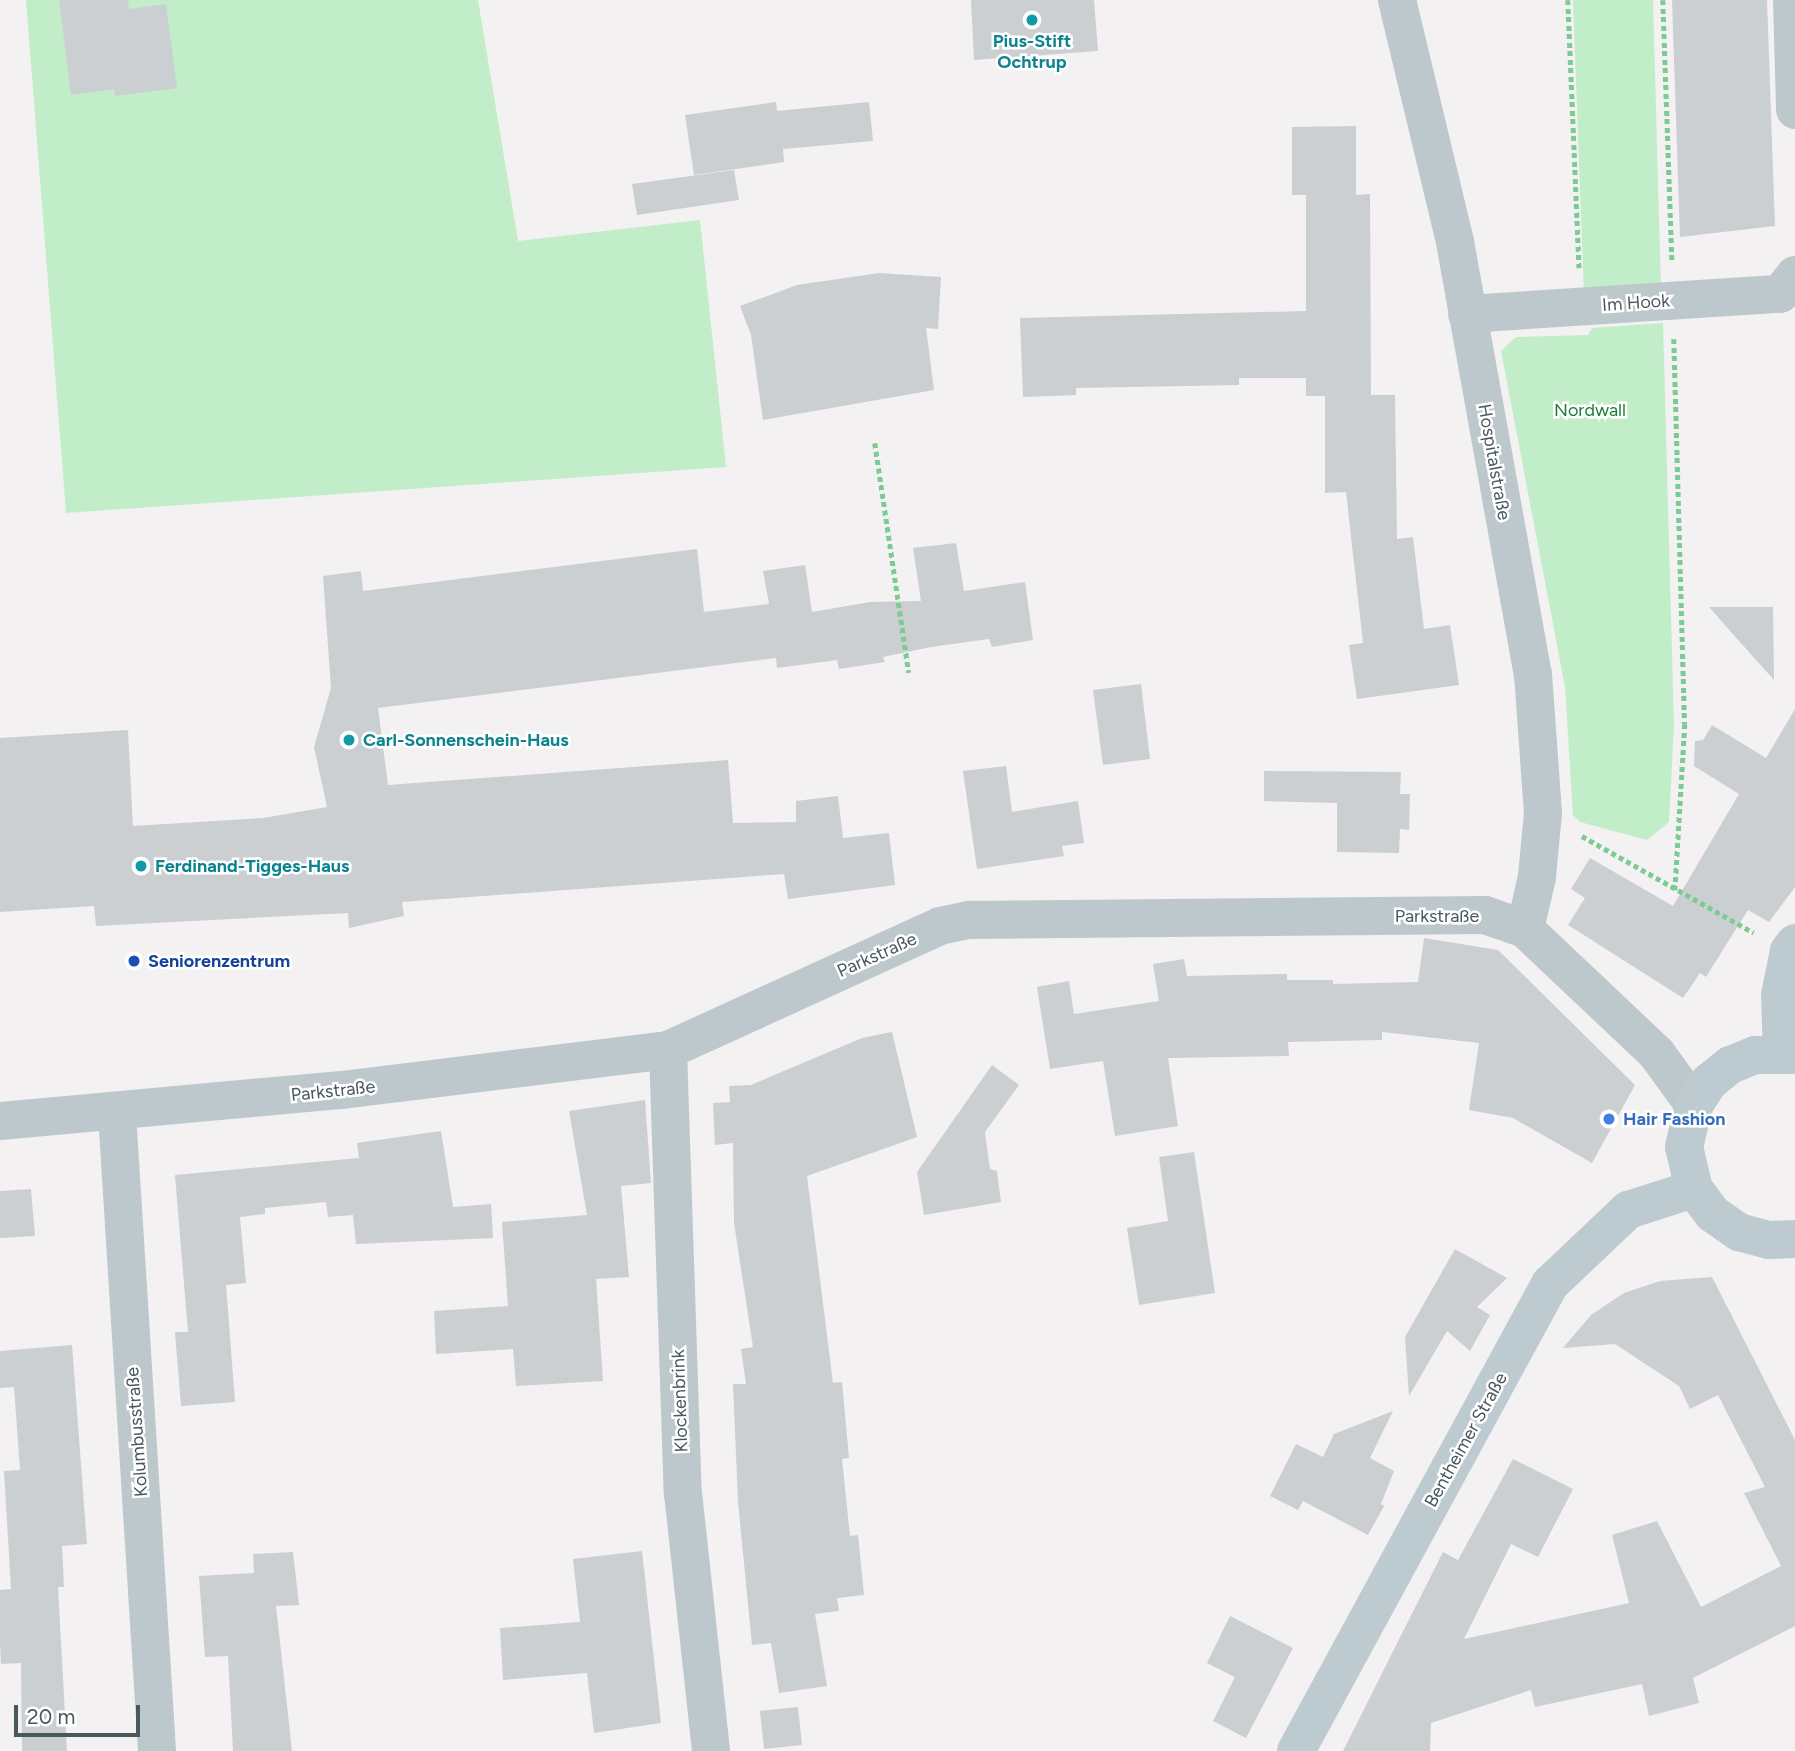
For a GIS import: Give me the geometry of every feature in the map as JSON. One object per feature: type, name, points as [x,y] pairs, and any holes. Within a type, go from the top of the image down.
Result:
[{"type":"main road","points":[[1792,947],[1780,995],[1789,1053],[1755,1055],[1730,1065],[1709,1082],[1694,1105],[1684,1147],[1694,1189],[1713,1214],[1739,1232],[1769,1240],[1795,1239]]},
{"type":"main road","name":"Bentheimer Straße","points":[[1296,1751],[1550,1284],[1628,1210],[1694,1189]]},
{"type":"street","name":"Hospitalstraße","points":[[1397,0],[1467,314],[1533,674],[1543,813],[1537,877],[1525,929]]},
{"type":"street","points":[[1791,0],[1795,110]]},
{"type":"street","name":"Im Hook","points":[[1467,314],[1780,294],[1795,275]]},
{"type":"street","name":"Parkstraße","points":[[0,1121],[117,1113],[668,1049],[940,926],[969,920],[1485,915],[1525,929],[1657,1054],[1694,1105]]},
{"type":"street","name":"Klockenbrink","points":[[668,1049],[683,1493],[711,1751]]},
{"type":"street","name":"Kolumbusstraße","points":[[117,1113],[157,1751]]},
{"type":"path","points":[[1568,0],[1581,307]]},
{"type":"path","points":[[1663,0],[1685,724],[1675,891]]},
{"type":"path","points":[[874,443],[909,672]]},
{"type":"path","points":[[1543,813],[1675,891],[1792,947]]},
{"type":"green space","points":[[26,0],[478,0],[518,241],[700,220],[726,467],[66,513]]},
{"type":"green space","points":[[1573,0],[1653,0],[1661,291],[1584,296]]},
{"type":"green space","name":"Nordwall","points":[[1663,323],[1674,726],[1669,822],[1647,840],[1580,822],[1573,815],[1565,687],[1501,351],[1516,337],[1588,335],[1592,328]]},
{"type":"building","points":[[59,0],[128,0],[129,9],[166,4],[177,88],[115,96],[114,89],[71,95]]},
{"type":"building","name":"Pius-Stift Ochtrup","points":[[971,0],[1094,0],[1098,51],[974,60]]},
{"type":"building","points":[[1672,0],[1767,0],[1775,226],[1680,237]]},
{"type":"building","points":[[776,102],[777,111],[869,102],[873,141],[783,149],[784,162],[694,175],[685,115]]},
{"type":"building","points":[[1356,126],[1356,195],[1370,194],[1371,395],[1395,395],[1397,539],[1413,537],[1424,629],[1450,625],[1459,685],[1357,699],[1349,645],[1363,643],[1346,492],[1325,493],[1325,396],[1306,396],[1306,378],[1239,378],[1239,385],[1076,388],[1076,395],[1023,397],[1020,318],[1306,311],[1306,195],[1292,195],[1292,127]]},
{"type":"building","points":[[734,170],[739,200],[637,215],[632,184]]},
{"type":"building","points":[[879,273],[941,277],[938,329],[926,328],[934,390],[763,420],[751,335],[740,306],[797,285]]},
{"type":"building","points":[[956,543],[964,591],[1025,582],[1033,640],[992,647],[989,639],[931,647],[883,657],[885,662],[839,669],[837,660],[777,668],[776,658],[378,708],[388,785],[728,760],[733,823],[796,822],[796,801],[838,796],[843,838],[889,833],[895,885],[788,899],[784,874],[402,902],[404,916],[349,928],[348,913],[96,926],[94,906],[0,912],[0,738],[128,730],[133,826],[263,818],[327,807],[314,747],[331,688],[323,576],[361,571],[363,591],[697,549],[704,612],[769,604],[763,571],[805,565],[812,612],[870,602],[921,601],[913,548]]},
{"type":"building","points":[[1709,607],[1773,607],[1774,680],[1732,633]]},
{"type":"building","points":[[1141,684],[1150,759],[1103,765],[1093,690]]},
{"type":"building","points":[[1795,709],[1795,887],[1769,922],[1748,910],[1706,977],[1700,973],[1683,998],[1568,925],[1585,898],[1571,889],[1590,858],[1673,906],[1739,794],[1694,766],[1695,741],[1703,740],[1712,725],[1766,758]]},
{"type":"building","points":[[1006,766],[1012,812],[1078,801],[1084,843],[1062,846],[1064,856],[977,869],[963,771]]},
{"type":"building","points":[[1264,771],[1401,772],[1400,794],[1410,794],[1409,830],[1400,829],[1399,853],[1337,852],[1337,803],[1264,801]]},
{"type":"building","points":[[1424,938],[1498,950],[1635,1085],[1592,1163],[1513,1118],[1469,1110],[1479,1043],[1382,1032],[1382,1040],[1288,1042],[1289,1056],[1168,1058],[1178,1126],[1115,1136],[1103,1061],[1050,1069],[1037,987],[1069,981],[1074,1014],[1159,1001],[1153,964],[1184,959],[1187,976],[1287,974],[1287,980],[1333,980],[1333,984],[1418,982]]},
{"type":"building","points":[[892,1032],[917,1137],[807,1176],[833,1383],[842,1382],[849,1458],[842,1459],[850,1536],[858,1535],[864,1595],[837,1598],[839,1611],[815,1614],[827,1686],[779,1693],[771,1643],[752,1645],[738,1502],[733,1384],[746,1384],[741,1349],[753,1347],[734,1223],[733,1143],[715,1145],[713,1103],[730,1102],[729,1086],[751,1085],[862,1038]]},
{"type":"building","points":[[992,1065],[1019,1085],[985,1132],[990,1169],[997,1171],[1001,1202],[924,1215],[917,1172]]},
{"type":"building","points":[[645,1100],[651,1183],[621,1186],[629,1277],[596,1279],[603,1381],[516,1386],[513,1349],[436,1354],[434,1311],[508,1306],[502,1222],[587,1215],[569,1111]]},
{"type":"building","points":[[441,1131],[453,1207],[491,1204],[493,1238],[356,1244],[353,1215],[328,1217],[326,1202],[265,1208],[265,1214],[240,1217],[246,1283],[226,1285],[235,1402],[181,1406],[175,1332],[188,1332],[175,1175],[359,1158],[357,1143]]},
{"type":"building","points":[[1194,1152],[1215,1293],[1139,1305],[1127,1228],[1168,1221],[1159,1157]]},
{"type":"building","points":[[31,1189],[35,1236],[0,1238],[0,1191]]},
{"type":"building","points":[[1455,1249],[1507,1278],[1477,1307],[1490,1315],[1470,1351],[1447,1331],[1409,1396],[1405,1337]]},
{"type":"building","points":[[1712,1277],[1795,1440],[1795,1626],[1693,1678],[1699,1703],[1649,1716],[1642,1684],[1535,1707],[1531,1690],[1431,1723],[1430,1751],[1343,1751],[1443,1552],[1458,1560],[1513,1459],[1573,1489],[1538,1557],[1511,1544],[1464,1639],[1629,1603],[1612,1535],[1657,1521],[1701,1607],[1781,1566],[1744,1493],[1765,1487],[1718,1395],[1690,1409],[1679,1386],[1615,1344],[1563,1348],[1591,1315],[1624,1293],[1660,1281]]},
{"type":"building","points":[[72,1345],[87,1544],[62,1546],[64,1587],[58,1587],[67,1751],[22,1751],[21,1663],[1,1664],[0,1590],[11,1589],[4,1471],[20,1470],[14,1387],[0,1388],[0,1351]]},
{"type":"building","points":[[1393,1411],[1370,1458],[1394,1471],[1381,1504],[1384,1506],[1368,1535],[1303,1501],[1298,1510],[1270,1496],[1296,1444],[1323,1457],[1334,1434]]},
{"type":"building","points":[[642,1551],[661,1723],[594,1733],[587,1673],[503,1680],[500,1628],[580,1622],[573,1559]]},
{"type":"building","points":[[293,1552],[299,1605],[276,1606],[292,1751],[233,1751],[228,1656],[205,1657],[199,1576],[254,1573],[253,1554]]},
{"type":"building","points":[[1230,1616],[1293,1648],[1246,1738],[1213,1721],[1235,1677],[1207,1663]]},
{"type":"building","points":[[798,1707],[802,1745],[764,1749],[760,1711]]},
{"type":"place","name":"Pius-Stift Ochtrup","points":[[1032,20]]},
{"type":"place","name":"Carl-Sonnenschein-Haus","points":[[349,740]]},
{"type":"place","name":"Ferdinand-Tigges-Haus","points":[[141,866]]},
{"type":"place","name":"Seniorenzentrum","points":[[134,961]]},
{"type":"place","name":"Hair Fashion","points":[[1609,1119]]}]
